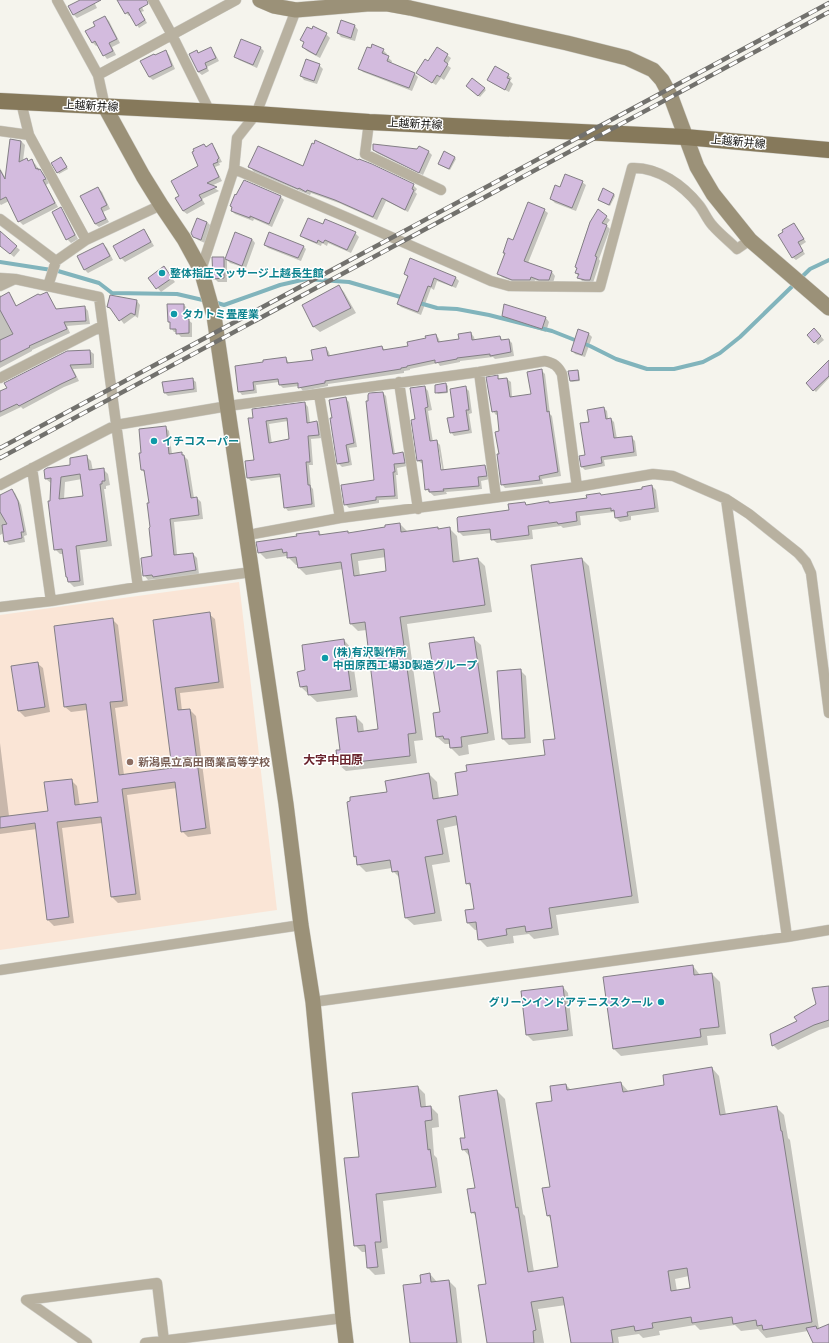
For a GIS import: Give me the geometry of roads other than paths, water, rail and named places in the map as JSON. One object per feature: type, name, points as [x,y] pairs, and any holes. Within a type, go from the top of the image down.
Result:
[{"type":"main road","name":"上越新井線","points":[[0,101],[256,114],[369,122],[686,137],[829,150]]},
{"type":"street","points":[[57,0],[98,75],[105,107],[161,206],[184,239],[201,270],[214,316],[248,535],[252,572],[286,804],[301,925],[313,1002],[346,1343]]},
{"type":"street","points":[[153,0],[210,112]]},
{"type":"street","points":[[98,75],[236,0]]},
{"type":"street","points":[[260,0],[274,6],[296,10],[367,2],[388,4],[567,43],[627,58],[653,70],[662,80],[671,97],[697,167],[713,194],[750,240],[829,308]]},
{"type":"street","points":[[201,270],[234,169],[237,138],[256,114],[296,10]]},
{"type":"street","points":[[21,102],[29,135],[86,240]]},
{"type":"street","points":[[369,122],[365,154],[441,190]]},
{"type":"street","points":[[0,131],[29,135]]},
{"type":"street","points":[[234,169],[346,216],[478,276],[509,286],[600,287],[632,168],[642,168],[667,177],[683,189],[699,205],[712,225],[737,249],[750,240]]},
{"type":"street","points":[[49,282],[56,262],[86,240],[161,206]]},
{"type":"street","points":[[0,219],[56,262]]},
{"type":"street","points":[[0,278],[49,282],[98,297],[138,587]]},
{"type":"street","points":[[0,286],[15,279]]},
{"type":"street","points":[[0,378],[102,326]]},
{"type":"street","points":[[0,485],[116,425],[228,406],[479,372],[545,361],[553,363],[559,368],[562,374],[577,487]]},
{"type":"street","points":[[479,372],[496,497]]},
{"type":"street","points":[[399,382],[418,509]]},
{"type":"street","points":[[319,394],[340,518]]},
{"type":"street","points":[[32,468],[51,601]]},
{"type":"street","points":[[248,535],[340,518],[577,487],[653,474],[673,476],[726,499],[749,514],[798,553],[806,562],[811,573],[829,713]]},
{"type":"street","points":[[726,499],[787,936]]},
{"type":"street","points":[[0,608],[138,587],[252,572]]},
{"type":"street","points":[[0,970],[301,925]]},
{"type":"street","points":[[313,1002],[829,930]]},
{"type":"street","points":[[87,1343],[26,1300],[157,1283],[164,1341]]},
{"type":"street","points":[[145,1343],[343,1318]]},
{"type":"waterway","points":[[416,302],[437,308],[457,309],[489,315],[552,331],[590,346],[616,359],[647,369],[674,369],[703,362],[720,353],[740,337],[810,269],[829,260]]},
{"type":"waterway","points":[[0,262],[58,271],[99,283],[112,293],[177,294],[207,301]]},
{"type":"waterway","points":[[214,302],[224,305],[280,285],[306,279],[349,282],[404,298]]},
{"type":"railway","points":[[0,448],[829,3]]},
{"type":"railway","points":[[0,458],[829,12]]},
{"type":"place","name":"整体指圧マッサージ上越長生館","points":[[162,273]]},
{"type":"place","name":"タカトミ畳産業","points":[[174,314]]},
{"type":"place","name":"イチコスーパー","points":[[154,441]]},
{"type":"place","name":"(株)有沢製作所 中田原西工場3D製造グループ","points":[[325,658]]},
{"type":"place","name":"新潟県立高田商業高等学校","points":[[130,762]]},
{"type":"place","name":"グリーンインドアテニススクール","points":[[661,1002]]},
{"type":"district","name":"大字中田原","points":[[333,760]]}]
